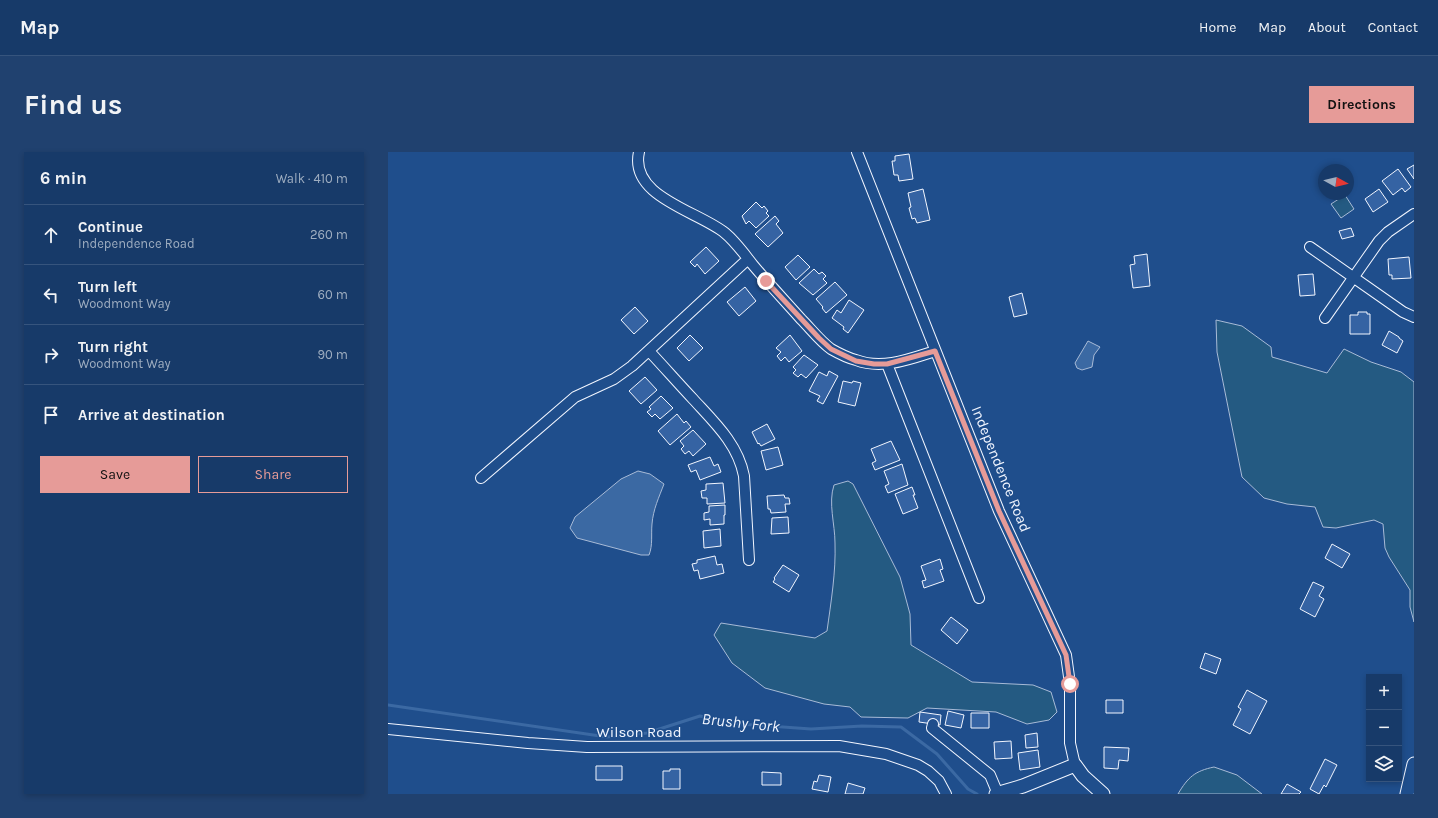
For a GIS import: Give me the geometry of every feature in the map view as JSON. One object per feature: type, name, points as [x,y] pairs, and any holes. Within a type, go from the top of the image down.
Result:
[{"type":"main road","points":[[1407,794],[1414,764]]},
{"type":"main road","points":[[997,794],[1023,786],[1075,765]]},
{"type":"main road","name":"Independence Road","points":[[1075,765],[1103,794]]},
{"type":"street","points":[[639,152],[637,158],[641,177],[656,194],[725,233],[766,281],[831,349],[856,361],[874,364],[887,364],[935,351]]},
{"type":"street","name":"Independence Road","points":[[857,152],[999,511],[1066,655],[1070,684],[1070,743],[1075,765]]},
{"type":"street","points":[[1325,318],[1380,241],[1388,232],[1414,214]]},
{"type":"street","points":[[1310,247],[1403,312],[1414,317]]},
{"type":"street","points":[[481,478],[575,396],[614,379],[623,373],[649,351],[748,259]]},
{"type":"street","points":[[649,351],[724,433],[736,453],[744,476],[749,560]]},
{"type":"street","points":[[887,364],[979,598]]},
{"type":"street","points":[[933,724],[932,728],[990,775],[997,794]]},
{"type":"street","name":"Wilson Road","points":[[388,729],[587,747],[839,746],[886,754],[918,765],[928,771],[939,781],[946,794]]},
{"type":"shaded area","points":[[1337,200],[1348,200],[1354,209],[1341,218],[1331,204]]},
{"type":"shaded area","points":[[1216,320],[1242,326],[1271,347],[1272,357],[1327,373],[1344,349],[1371,362],[1401,372],[1414,382],[1414,622],[1410,607],[1410,590],[1385,548],[1383,524],[1374,520],[1336,528],[1323,527],[1315,507],[1287,504],[1264,498],[1242,477],[1217,352]]},
{"type":"shaded area","points":[[1088,341],[1100,347],[1094,355],[1092,367],[1082,370],[1077,368],[1075,363]]},
{"type":"shaded area","points":[[638,471],[650,474],[664,484],[656,504],[652,524],[649,555],[641,555],[577,538],[570,528],[575,517],[621,479]]},
{"type":"shaded area","points":[[848,481],[853,484],[900,577],[910,614],[911,645],[972,682],[1033,685],[1051,692],[1057,712],[1049,720],[1027,724],[996,712],[927,708],[908,718],[861,717],[850,707],[824,704],[765,688],[732,663],[714,635],[721,623],[815,638],[827,631],[835,565],[832,492],[834,485]]},
{"type":"shaded area","points":[[1214,767],[1237,775],[1262,794],[1178,794],[1185,783],[1197,773]]},
{"type":"building","points":[[909,154],[913,179],[899,181],[898,175],[894,175],[892,161],[895,161],[895,156]]},
{"type":"building","points":[[1414,165],[1414,179],[1407,169]]},
{"type":"building","points":[[1398,169],[1411,187],[1405,192],[1402,188],[1393,195],[1382,181]]},
{"type":"building","points":[[923,189],[930,220],[917,223],[915,218],[912,219],[909,208],[911,207],[908,193]]},
{"type":"building","points":[[1379,189],[1388,202],[1373,212],[1365,199]]},
{"type":"building","points":[[756,202],[762,208],[764,206],[768,211],[766,213],[769,216],[756,228],[749,221],[746,224],[742,216]]},
{"type":"building","points":[[775,216],[779,221],[776,224],[783,233],[768,247],[755,234]]},
{"type":"building","points":[[1351,228],[1354,236],[1342,239],[1339,231]]},
{"type":"building","points":[[706,247],[719,261],[705,274],[697,264],[695,267],[690,262]]},
{"type":"building","points":[[1147,254],[1150,286],[1133,288],[1130,265],[1135,264],[1134,256]]},
{"type":"building","points":[[798,255],[810,267],[796,280],[785,267]]},
{"type":"building","points":[[1409,257],[1411,278],[1392,279],[1392,275],[1389,275],[1388,259]]},
{"type":"building","points":[[814,269],[819,274],[822,272],[826,276],[823,279],[827,283],[813,295],[799,283]]},
{"type":"building","points":[[1313,274],[1315,295],[1300,296],[1298,275]]},
{"type":"building","points":[[835,282],[847,295],[826,313],[816,299]]},
{"type":"building","points":[[745,287],[756,301],[739,316],[727,302]]},
{"type":"building","points":[[1022,293],[1027,314],[1014,317],[1009,297]]},
{"type":"building","points":[[849,300],[864,310],[848,333],[843,329],[844,327],[832,318],[837,310],[841,313]]},
{"type":"building","points":[[635,307],[648,321],[634,334],[621,320]]},
{"type":"building","points":[[1358,312],[1367,312],[1367,314],[1370,314],[1370,334],[1350,334],[1350,315],[1358,315]]},
{"type":"building","points":[[1389,331],[1403,341],[1397,353],[1382,345]]},
{"type":"building","points":[[690,335],[703,348],[689,361],[677,348]]},
{"type":"building","points":[[790,335],[802,351],[789,362],[785,357],[781,361],[777,356],[781,352],[776,348]]},
{"type":"building","points":[[804,355],[818,365],[806,378],[801,374],[798,377],[793,373],[796,370],[793,367]]},
{"type":"building","points":[[829,371],[838,376],[823,404],[817,401],[820,396],[809,391],[819,372],[827,376]]},
{"type":"building","points":[[645,377],[657,390],[641,404],[629,391]]},
{"type":"building","points":[[843,381],[861,383],[855,406],[838,402]]},
{"type":"building","points":[[661,396],[673,408],[660,419],[655,414],[652,417],[647,412],[651,409],[649,407]]},
{"type":"building","points":[[677,414],[684,423],[686,421],[691,427],[670,445],[658,431]]},
{"type":"building","points":[[767,424],[775,439],[761,446],[759,443],[758,444],[752,432]]},
{"type":"building","points":[[693,430],[706,444],[693,456],[689,451],[685,454],[681,449],[684,446],[680,441]]},
{"type":"building","points":[[891,441],[900,460],[875,470],[872,463],[876,461],[871,449]]},
{"type":"building","points":[[778,447],[783,465],[766,470],[761,451]]},
{"type":"building","points":[[710,457],[714,466],[718,464],[721,472],[700,480],[696,470],[691,472],[688,465]]},
{"type":"building","points":[[902,464],[908,485],[888,493],[885,486],[889,484],[884,471]]},
{"type":"building","points":[[723,483],[725,503],[707,504],[707,498],[702,498],[701,491],[706,490],[706,484]]},
{"type":"building","points":[[912,487],[915,495],[913,495],[918,508],[903,514],[895,494]]},
{"type":"building","points":[[784,495],[785,498],[789,498],[790,504],[785,504],[786,512],[771,513],[770,509],[768,509],[767,496]]},
{"type":"building","points":[[725,505],[724,524],[710,525],[710,519],[704,520],[704,513],[709,512],[709,506]]},
{"type":"building","points":[[788,517],[789,533],[771,534],[772,518]]},
{"type":"building","points":[[720,529],[721,546],[704,548],[703,531]]},
{"type":"building","points":[[1332,544],[1350,554],[1342,568],[1325,558]]},
{"type":"building","points":[[715,556],[717,565],[722,564],[724,573],[700,579],[698,570],[694,571],[692,564],[697,563],[697,560]]},
{"type":"building","points":[[940,559],[943,569],[940,570],[944,581],[924,588],[922,581],[926,580],[921,566]]},
{"type":"building","points":[[783,565],[799,575],[789,592],[773,582]]},
{"type":"building","points":[[1313,582],[1324,587],[1319,596],[1324,599],[1315,617],[1300,609]]},
{"type":"building","points":[[951,617],[968,630],[957,644],[941,630]]},
{"type":"building","points":[[1205,653],[1221,659],[1216,674],[1200,668]]},
{"type":"building","points":[[1247,690],[1267,701],[1250,734],[1233,725],[1241,709],[1238,707]]},
{"type":"building","points":[[1106,700],[1123,700],[1123,713],[1106,713]]},
{"type":"building","points":[[948,711],[964,715],[961,728],[945,725]]},
{"type":"building","points":[[920,712],[941,715],[940,725],[919,722]]},
{"type":"building","points":[[971,713],[989,713],[989,728],[971,728]]},
{"type":"building","points":[[1037,733],[1038,747],[1026,748],[1025,735]]},
{"type":"building","points":[[1011,741],[1012,758],[995,759],[994,742]]},
{"type":"building","points":[[1104,747],[1129,748],[1128,761],[1119,760],[1118,769],[1104,768]]},
{"type":"building","points":[[1038,750],[1040,767],[1020,770],[1018,753]]},
{"type":"building","points":[[1325,759],[1337,765],[1326,787],[1324,785],[1319,794],[1310,789]]},
{"type":"building","points":[[596,766],[622,766],[622,780],[596,780]]},
{"type":"building","points":[[670,769],[680,769],[680,789],[663,789],[663,771],[670,771]]},
{"type":"building","points":[[762,772],[781,773],[781,785],[762,785]]},
{"type":"building","points":[[819,775],[831,777],[828,792],[812,789],[814,781],[817,782]]},
{"type":"building","points":[[848,783],[865,788],[863,794],[845,794]]},
{"type":"building","points":[[1287,784],[1301,792],[1299,794],[1281,794]]},
{"type":"waterway","name":"Brushy Fork","points":[[388,705],[607,737],[647,733],[700,716],[740,724],[811,729],[862,726],[901,727],[937,754],[968,789],[977,794]]},
{"type":"route","points":[[766,281],[831,349],[856,361],[874,364],[887,364],[914,358],[935,351],[999,511],[1066,655],[1070,684]]}]
